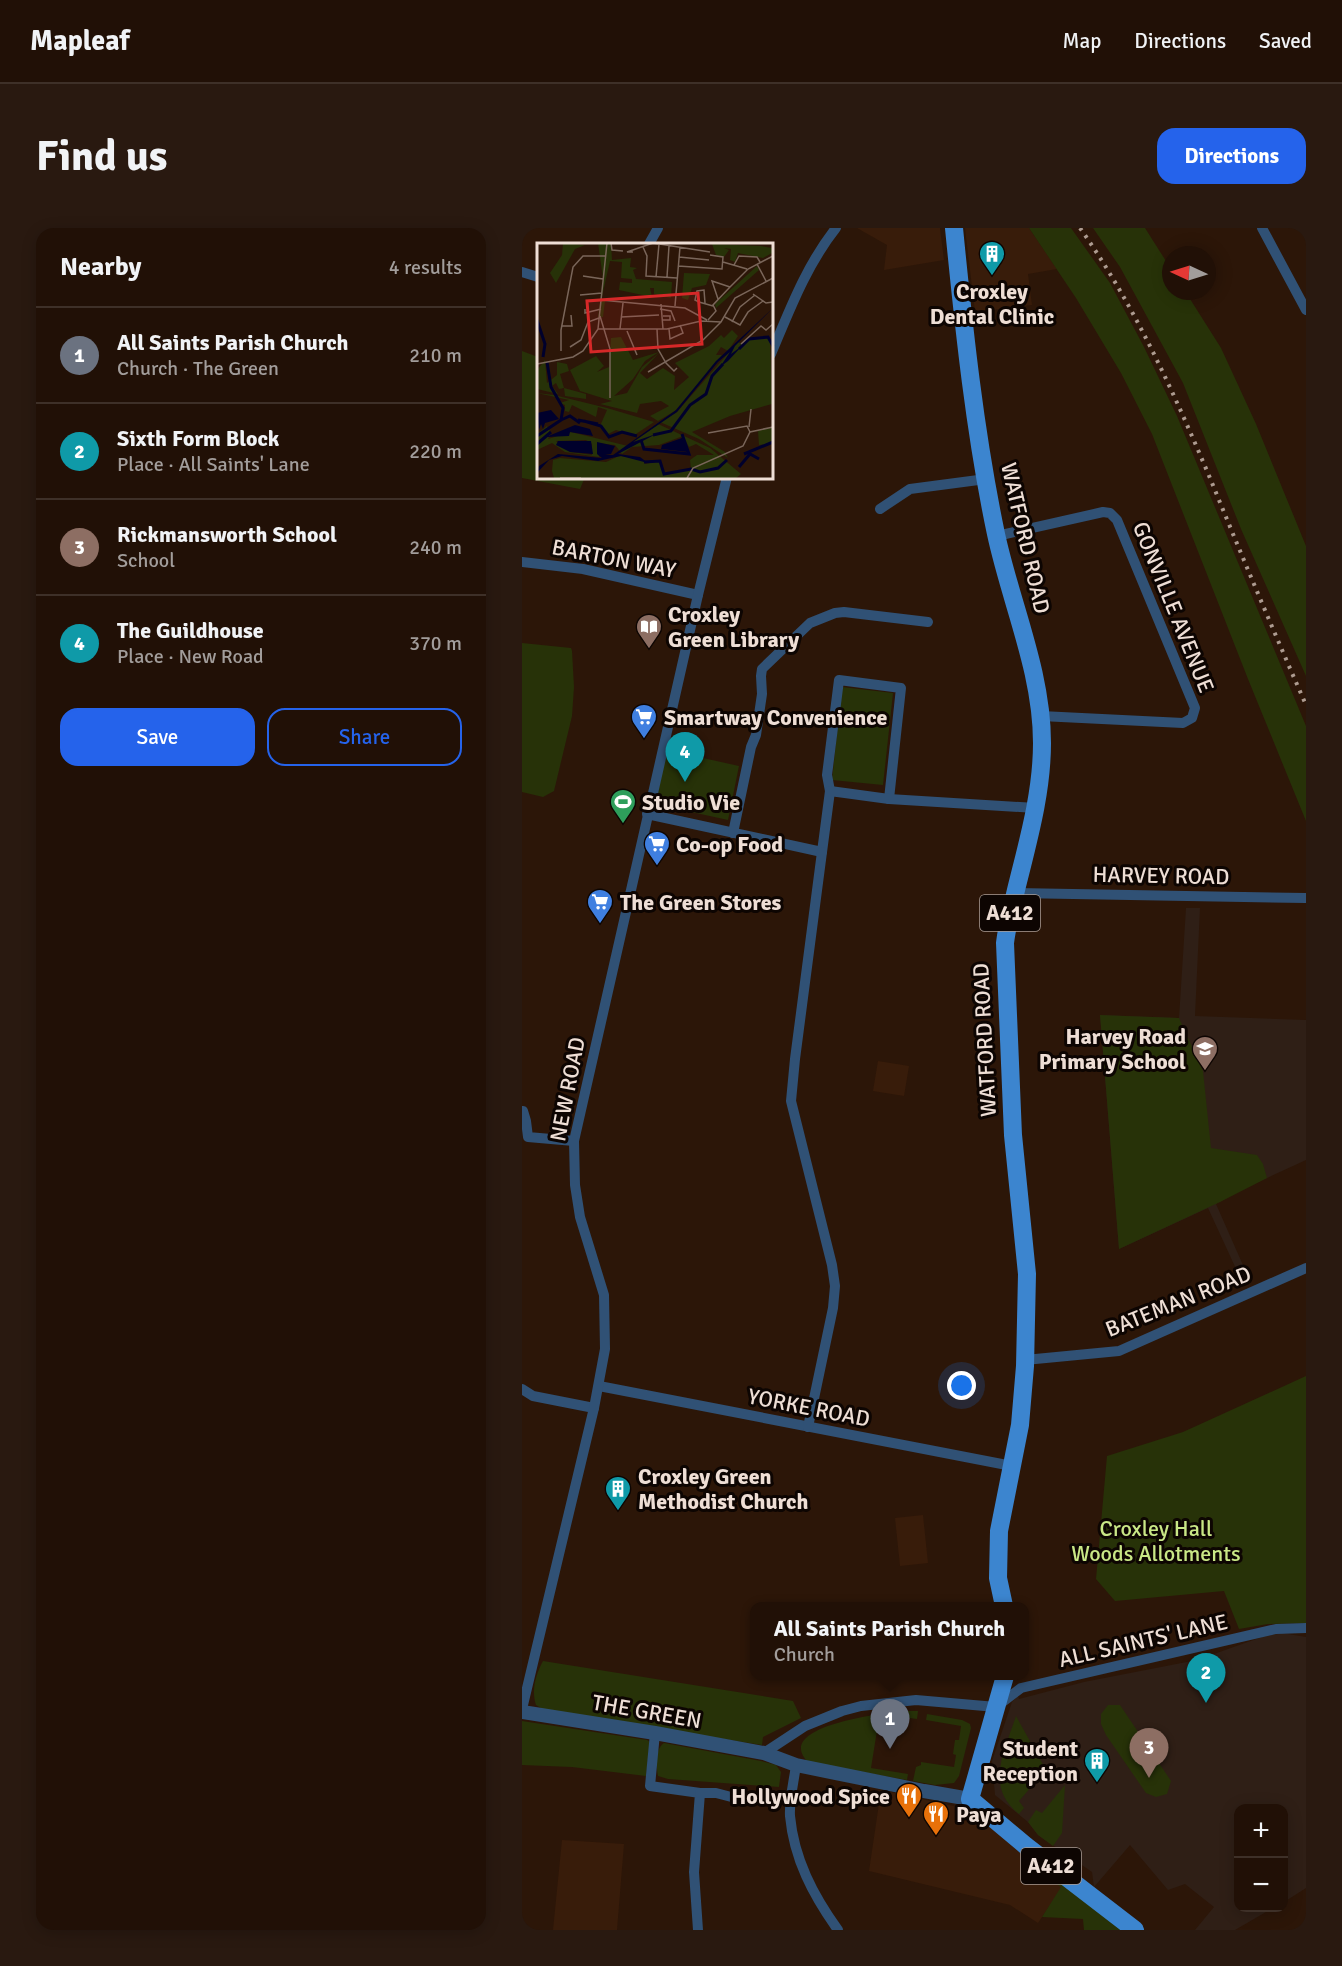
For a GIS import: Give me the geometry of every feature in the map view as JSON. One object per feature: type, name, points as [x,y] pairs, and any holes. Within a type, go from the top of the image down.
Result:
[{"type":"main road","name":"WATFORD ROAD","points":[[954,228],[964,321],[986,479],[997,536],[1028,650],[1041,716],[1040,781],[1036,808],[1006,931],[1004,962],[1013,1135],[1027,1274],[1025,1360],[1020,1425],[999,1531],[998,1578],[1003,1602]]},
{"type":"main road","points":[[970,1799],[1004,1680]]},
{"type":"main road","name":"A412","points":[[970,1799],[1026,1846],[1135,1930]]},
{"type":"street","points":[[650,243],[658,228]]},
{"type":"street","points":[[772,352],[804,276],[818,251],[836,228]]},
{"type":"street","points":[[1262,228],[1306,310]]},
{"type":"street","points":[[522,272],[537,278]]},
{"type":"street","name":"NEW ROAD","points":[[522,1711],[594,1408],[605,1349],[606,1311],[602,1285],[578,1201],[575,1185],[574,1141],[647,814],[727,478]]},
{"type":"street","points":[[880,509],[910,489],[986,479]]},
{"type":"street","name":"GONVILLE AVENUE","points":[[997,536],[1103,512],[1110,513],[1117,520],[1195,708],[1192,718],[1183,723],[1041,716]]},
{"type":"street","name":"BARTON WAY","points":[[522,561],[583,569],[698,595]]},
{"type":"street","points":[[733,833],[751,747],[756,735],[762,694],[762,669],[770,660],[810,623],[835,613],[928,622]]},
{"type":"street","points":[[808,1427],[833,1308],[835,1286],[832,1265],[791,1101],[830,790],[827,775],[839,680],[901,688],[889,799]]},
{"type":"street","points":[[830,790],[889,799],[1036,808]]},
{"type":"street","points":[[647,814],[822,852]]},
{"type":"street","name":"HARVEY ROAD","points":[[1016,892],[1306,898]]},
{"type":"street","points":[[523,1111],[528,1137],[574,1141]]},
{"type":"street","name":"BATEMAN ROAD","points":[[1025,1360],[1119,1351],[1306,1268]]},
{"type":"street","name":"YORKE ROAD","points":[[599,1386],[1012,1466]]},
{"type":"street","points":[[522,1389],[533,1396],[594,1408]]},
{"type":"street","name":"ALL SAINTS' LANE","points":[[996,1707],[1021,1688],[1276,1629],[1306,1628]]},
{"type":"street","points":[[764,1753],[805,1726],[861,1706],[916,1700],[996,1707]]},
{"type":"street","name":"THE GREEN","points":[[522,1711],[764,1753],[796,1765],[970,1799]]},
{"type":"street","points":[[656,1733],[650,1786],[716,1793],[739,1799]]},
{"type":"street","points":[[796,1765],[790,1814],[797,1857],[818,1902],[838,1930]]},
{"type":"street","points":[[698,1930],[694,1872],[700,1793]]},
{"type":"shaded area","points":[[857,228],[940,228],[944,260],[884,270],[887,245]]},
{"type":"shaded area","points":[[965,228],[1029,228],[1057,269],[1028,274],[1032,305],[975,312]]},
{"type":"shaded area","name":"Harvey Road Primary School","points":[[1186,908],[1200,908],[1195,1016],[1306,1020],[1306,1160],[1216,1204],[1250,1281],[1243,1284],[1208,1208],[1119,1249],[1100,1015],[1179,1018]]},
{"type":"shaded area","points":[[878,1061],[909,1066],[904,1096],[873,1091]]},
{"type":"shaded area","points":[[923,1515],[928,1563],[900,1566],[895,1518]]},
{"type":"shaded area","points":[[1282,1633],[1306,1637],[1306,1888],[1288,1899],[1288,1804],[1234,1804],[1234,1912],[1266,1912],[1235,1930],[1195,1930],[1214,1907],[1185,1884],[1168,1890],[1130,1845],[1094,1887],[1092,1872],[1038,1835],[1028,1822],[995,1795],[992,1761],[1012,1702],[1018,1696],[1019,1699],[1084,1682],[1197,1660],[1262,1637]]},
{"type":"shaded area","points":[[881,1790],[967,1809],[1037,1859],[1034,1868],[1062,1887],[1038,1923],[1010,1905],[869,1871]]},
{"type":"shaded area","points":[[562,1840],[624,1844],[617,1930],[553,1930]]},
{"type":"green space","points":[[1029,228],[1071,228],[1110,283],[1177,416],[1306,726],[1306,821],[1152,434],[1121,373],[1076,298]]},
{"type":"green space","points":[[1093,228],[1145,228],[1162,255],[1162,300],[1191,300],[1221,348],[1256,424],[1306,546],[1306,676],[1241,529],[1183,383],[1120,267]]},
{"type":"green space","points":[[522,351],[537,357],[537,478],[585,478],[580,489],[522,478]]},
{"type":"green space","points":[[522,643],[571,648],[572,651],[574,687],[572,716],[554,791],[543,797],[522,792]]},
{"type":"green space","points":[[842,687],[893,693],[883,785],[832,780]]},
{"type":"green space","points":[[667,750],[739,766],[728,820],[664,806],[657,796]]},
{"type":"green space","points":[[1100,1015],[1179,1018],[1203,1071],[1211,1148],[1257,1155],[1263,1164],[1267,1178],[1119,1249]]},
{"type":"green space","name":"Croxley Hall Woods Allotments","points":[[1306,1376],[1306,1623],[1268,1624],[1239,1629],[1224,1591],[1115,1601],[1096,1579],[1107,1456],[1183,1432]]},
{"type":"green space","points":[[543,1661],[793,1701],[801,1718],[763,1737],[762,1745],[546,1711],[536,1705],[534,1694],[536,1677]]},
{"type":"green space","points":[[1108,1705],[1120,1705],[1171,1781],[1167,1794],[1156,1797],[1146,1793],[1106,1735],[1101,1724],[1101,1714]]},
{"type":"green space","points":[[918,1711],[917,1719],[896,1716],[895,1720],[879,1718],[871,1768],[908,1774],[907,1780],[807,1762],[802,1753],[804,1740],[814,1732],[828,1726],[862,1717]]},
{"type":"green space","points":[[927,1714],[962,1720],[970,1724],[971,1728],[959,1776],[954,1783],[935,1785],[913,1781],[916,1767],[921,1765],[921,1762],[954,1767],[955,1740],[959,1740],[961,1726],[926,1720]]},
{"type":"green space","points":[[1016,1716],[1046,1770],[1019,1801],[1024,1808],[1019,1814],[1008,1803],[1002,1792],[1000,1780],[1003,1755]]},
{"type":"green space","points":[[522,1721],[647,1740],[650,1742],[646,1776],[572,1767],[522,1765]]},
{"type":"green space","points":[[664,1743],[776,1765],[781,1772],[779,1787],[668,1779],[658,1776],[658,1753]]},
{"type":"green space","points":[[1065,1785],[1062,1833],[1053,1846],[1038,1835],[1028,1822],[1036,1810],[1042,1813]]},
{"type":"green space","points":[[1036,1862],[1126,1930],[1084,1930],[1083,1919],[1042,1917],[1061,1887],[1034,1868]]},
{"type":"railway","points":[[1080,228],[1136,318],[1167,381],[1306,705]]},
{"type":"place","name":"Croxley Dental Clinic","points":[[992,277]]},
{"type":"place","name":"Croxley Green Library","points":[[649,650]]},
{"type":"place","name":"Smartway Convenience","points":[[644,740]]},
{"type":"place","name":"The Guildhouse","points":[[685,782]]},
{"type":"place","name":"Studio Vie","points":[[623,825]]},
{"type":"place","name":"Co-op Food","points":[[657,867]]},
{"type":"place","name":"The Green Stores","points":[[600,925]]},
{"type":"place","name":"Harvey Road Primary School","points":[[1205,1072]]},
{"type":"place","name":"Croxley Green Methodist Church","points":[[618,1512]]},
{"type":"place","name":"Sixth Form Block","points":[[1206,1703]]},
{"type":"place","name":"All Saints Parish Church","points":[[890,1749]]},
{"type":"place","name":"Rickmansworth School","points":[[1149,1778]]},
{"type":"place","name":"Student Reception","points":[[1097,1784]]},
{"type":"place","name":"Hollywood Spice","points":[[909,1819]]},
{"type":"place","name":"Paya","points":[[936,1837]]}]
